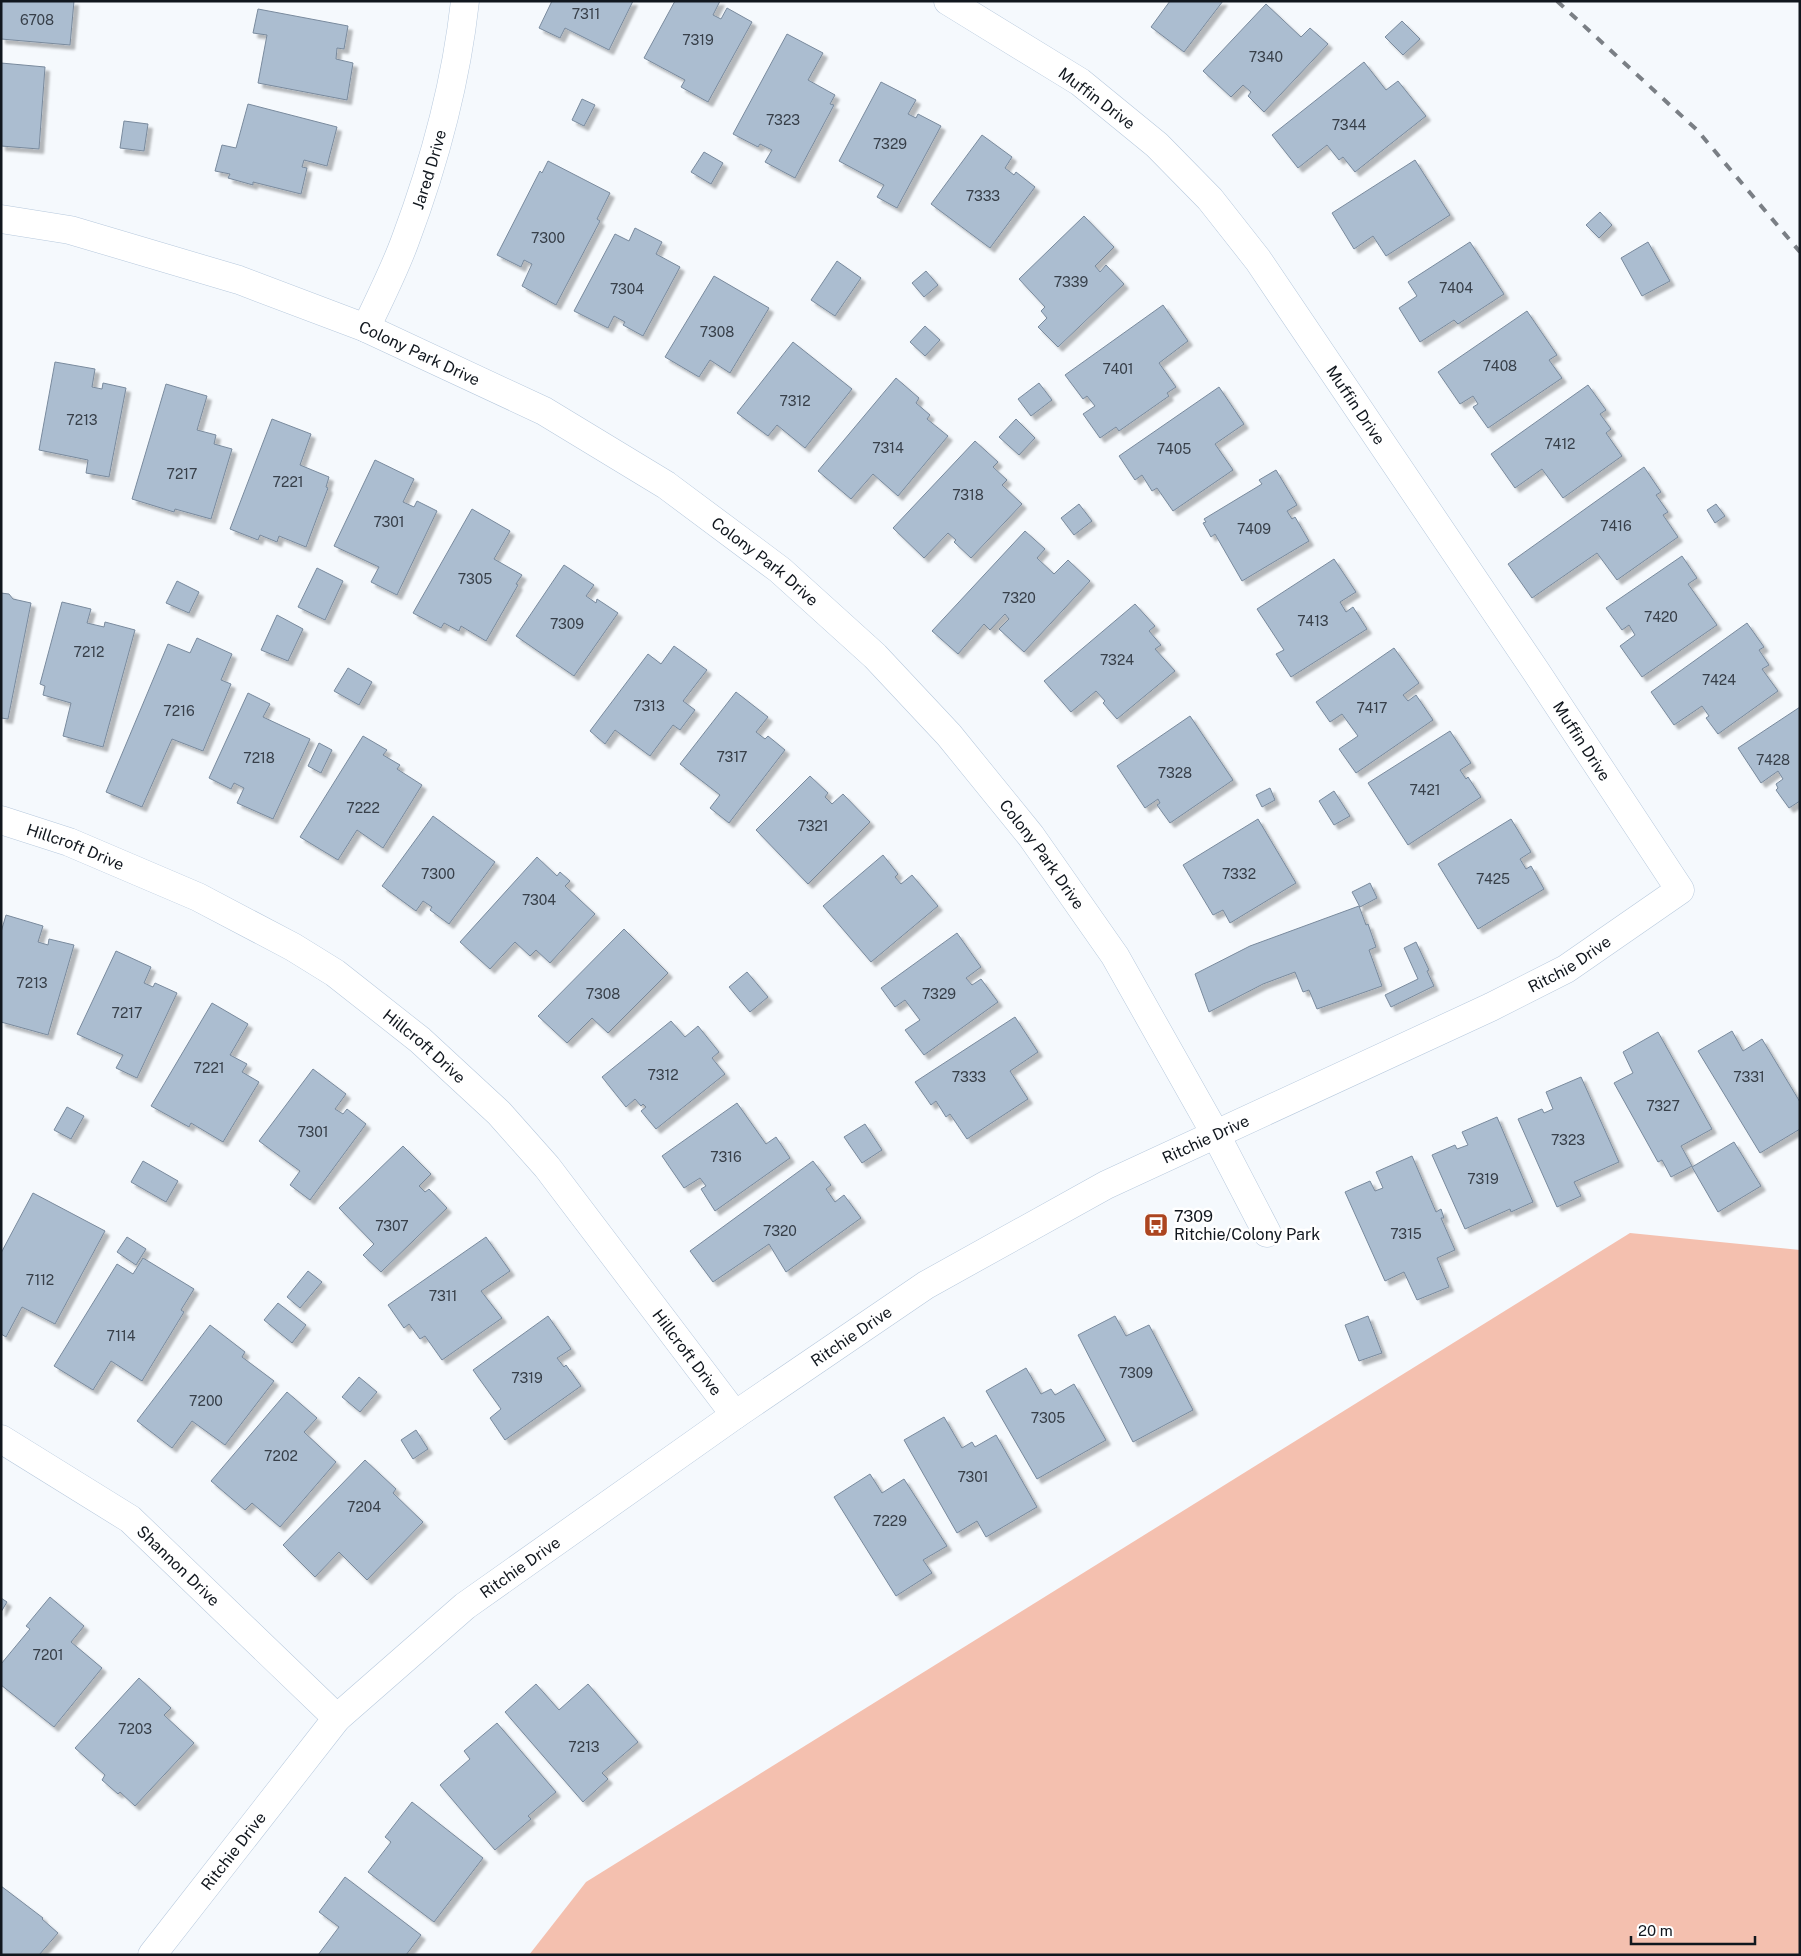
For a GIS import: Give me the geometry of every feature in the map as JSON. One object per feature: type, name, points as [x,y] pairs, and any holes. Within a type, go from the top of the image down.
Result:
[{"type":"street","name":"Jared Drive","points":[[366,328],[404,242],[432,160],[446,111],[465,1]]},
{"type":"street","name":"Muffin Drive","points":[[948,1],[1080,82],[1157,145],[1210,199],[1263,268],[1537,673],[1680,890]]},
{"type":"street","name":"Colony Park Drive","points":[[1,219],[70,230],[239,280],[366,328],[544,411],[666,485],[780,570],[875,656],[949,735],[1031,836],[1115,956],[1216,1134],[1267,1233]]},
{"type":"street","name":"Hillcroft Drive","points":[[1,820],[69,842],[215,906],[293,947],[335,973],[420,1040],[500,1113],[547,1167],[735,1415]]},
{"type":"street","name":"Ritchie Drive","points":[[152,1955],[337,1718],[464,1606],[735,1415],[926,1285],[1106,1185],[1491,1007],[1566,969],[1680,890]]},
{"type":"street","name":"Shannon Drive","points":[[1,1439],[130,1519],[337,1718]]},
{"type":"shaded area","points":[[1630,1233],[1800,1250],[1800,1955],[529,1955],[586,1882]]},
{"type":"building","points":[[1,1],[74,1],[70,45],[1,39]]},
{"type":"building","points":[[552,1],[633,1],[609,50],[565,28],[560,38],[539,28]]},
{"type":"building","points":[[675,1],[720,1],[713,15],[721,19],[727,8],[752,22],[708,102],[681,87],[685,80],[644,58]]},
{"type":"building","points":[[1170,1],[1223,1],[1184,52],[1151,27]]},
{"type":"building","points":[[1266,4],[1301,37],[1310,28],[1328,44],[1264,112],[1248,96],[1251,92],[1243,85],[1231,97],[1203,71]]},
{"type":"building","points":[[258,9],[348,26],[344,49],[337,48],[336,59],[353,63],[347,100],[258,83],[267,35],[253,33]]},
{"type":"building","points":[[1402,21],[1420,39],[1403,55],[1385,37]]},
{"type":"building","points":[[787,34],[823,53],[808,80],[835,95],[830,104],[834,105],[795,178],[765,162],[772,150],[760,144],[758,147],[733,134]]},
{"type":"building","points":[[1364,62],[1386,90],[1398,81],[1426,116],[1355,172],[1343,157],[1339,160],[1327,145],[1298,168],[1272,135]]},
{"type":"building","points":[[1,63],[45,67],[39,149],[1,146]]},
{"type":"building","points":[[881,82],[916,100],[908,114],[916,118],[918,114],[941,126],[897,208],[877,197],[884,185],[839,161]]},
{"type":"building","points":[[582,99],[595,105],[584,126],[572,120]]},
{"type":"building","points":[[248,104],[337,127],[327,166],[304,160],[302,167],[307,168],[301,194],[253,182],[253,185],[228,178],[230,174],[215,171],[222,145],[236,148]]},
{"type":"building","points":[[124,121],[148,124],[144,151],[120,148]]},
{"type":"building","points":[[982,135],[1012,157],[1005,168],[1014,175],[1016,172],[1035,187],[990,248],[931,204]]},
{"type":"building","points":[[704,152],[723,163],[711,184],[691,172]]},
{"type":"building","points":[[1415,160],[1450,215],[1386,256],[1373,236],[1354,249],[1332,213]]},
{"type":"building","points":[[548,161],[610,193],[597,219],[600,221],[556,305],[522,286],[532,264],[524,260],[521,267],[497,255],[540,171],[542,173]]},
{"type":"building","points":[[1600,212],[1612,225],[1599,238],[1586,225]]},
{"type":"building","points":[[1084,216],[1114,247],[1095,266],[1100,272],[1106,265],[1124,284],[1058,347],[1038,327],[1047,318],[1041,311],[1045,307],[1019,279]]},
{"type":"building","points":[[635,228],[662,242],[656,254],[680,267],[643,336],[623,325],[625,322],[614,316],[608,328],[574,311],[615,234],[629,241]]},
{"type":"building","points":[[1470,242],[1504,294],[1458,324],[1454,320],[1420,342],[1399,308],[1417,296],[1408,282]]},
{"type":"building","points":[[1648,242],[1670,281],[1642,296],[1621,258]]},
{"type":"building","points":[[837,261],[861,278],[835,316],[811,300]]},
{"type":"building","points":[[926,271],[938,285],[924,297],[912,283]]},
{"type":"building","points":[[714,276],[769,308],[730,373],[710,360],[699,377],[665,357]]},
{"type":"building","points":[[1163,305],[1188,341],[1159,363],[1176,387],[1167,393],[1169,396],[1119,431],[1116,427],[1100,438],[1083,414],[1095,406],[1087,396],[1083,399],[1065,375]]},
{"type":"building","points":[[1527,311],[1557,355],[1549,360],[1562,378],[1488,428],[1473,407],[1478,404],[1473,396],[1460,404],[1438,372]]},
{"type":"building","points":[[925,326],[940,340],[925,356],[910,342]]},
{"type":"building","points":[[793,342],[852,389],[805,448],[777,425],[768,436],[737,413]]},
{"type":"building","points":[[55,362],[95,369],[92,387],[102,389],[103,383],[126,388],[109,477],[86,473],[88,460],[39,450]]},
{"type":"building","points":[[896,378],[919,398],[916,403],[930,415],[927,419],[948,436],[898,496],[873,474],[851,499],[818,471]]},
{"type":"building","points":[[1039,383],[1052,400],[1031,416],[1018,399]]},
{"type":"building","points":[[166,384],[207,396],[197,430],[216,435],[214,444],[232,449],[211,519],[175,509],[174,512],[132,499]]},
{"type":"building","points":[[1588,385],[1606,410],[1600,414],[1611,429],[1606,433],[1622,456],[1563,498],[1542,469],[1515,488],[1491,454]]},
{"type":"building","points":[[1219,387],[1244,424],[1215,444],[1233,470],[1173,511],[1157,488],[1152,491],[1142,475],[1135,480],[1119,456]]},
{"type":"building","points":[[272,419],[311,434],[300,465],[329,477],[326,487],[328,488],[306,547],[279,536],[277,542],[260,535],[258,540],[230,529]]},
{"type":"building","points":[[1016,419],[1035,438],[1019,455],[999,437]]},
{"type":"building","points":[[975,441],[998,462],[993,467],[1007,480],[1002,485],[1022,504],[971,558],[954,542],[956,540],[948,533],[924,558],[893,528]]},
{"type":"building","points":[[375,460],[414,479],[403,502],[414,507],[417,501],[437,511],[397,595],[371,582],[379,567],[334,546]]},
{"type":"building","points":[[1644,467],[1661,492],[1656,495],[1668,512],[1663,515],[1678,537],[1617,580],[1597,553],[1532,598],[1508,564]]},
{"type":"building","points":[[1276,470],[1297,505],[1287,511],[1292,519],[1295,517],[1309,541],[1242,581],[1215,534],[1211,537],[1203,523],[1206,522],[1204,519],[1262,484],[1259,480]]},
{"type":"building","points":[[1079,504],[1092,521],[1074,535],[1061,518]]},
{"type":"building","points":[[1716,504],[1725,516],[1715,523],[1707,510]]},
{"type":"building","points":[[472,509],[510,531],[494,559],[522,575],[486,641],[461,626],[459,631],[444,623],[441,628],[413,613]]},
{"type":"building","points":[[1025,531],[1045,549],[1037,558],[1054,574],[1068,560],[1090,581],[1024,652],[999,629],[1009,619],[1005,614],[990,630],[984,624],[958,654],[932,631]]},
{"type":"building","points":[[1682,556],[1697,578],[1688,584],[1717,625],[1642,677],[1620,646],[1635,635],[1629,625],[1622,630],[1606,608]]},
{"type":"building","points":[[1334,559],[1356,592],[1340,602],[1346,612],[1353,607],[1367,629],[1291,677],[1276,654],[1284,650],[1257,609]]},
{"type":"building","points":[[564,565],[594,585],[586,596],[596,603],[597,599],[618,613],[574,676],[516,636]]},
{"type":"building","points":[[317,568],[343,581],[325,620],[298,607]]},
{"type":"building","points":[[177,581],[199,592],[189,613],[166,603]]},
{"type":"building","points":[[1,593],[9,594],[13,599],[31,603],[8,719],[1,718]]},
{"type":"building","points":[[62,602],[91,609],[87,623],[104,627],[105,622],[135,630],[103,747],[63,736],[71,703],[43,695],[45,686],[40,684]]},
{"type":"building","points":[[1135,604],[1155,626],[1149,631],[1161,645],[1155,649],[1175,671],[1117,719],[1103,703],[1105,701],[1096,691],[1071,712],[1044,681]]},
{"type":"building","points":[[277,615],[303,629],[288,661],[261,650]]},
{"type":"building","points":[[1747,623],[1764,647],[1759,650],[1769,665],[1762,669],[1778,691],[1718,734],[1706,718],[1709,716],[1702,706],[1674,725],[1651,692]]},
{"type":"building","points":[[197,638],[232,654],[221,680],[231,684],[203,751],[172,739],[142,807],[106,792],[168,644],[190,653]]},
{"type":"building","points":[[674,646],[707,670],[683,701],[695,710],[680,730],[673,725],[650,756],[615,730],[605,744],[590,731],[648,654],[661,664]]},
{"type":"building","points":[[1394,648],[1419,683],[1403,695],[1408,701],[1416,695],[1433,720],[1356,773],[1339,749],[1358,736],[1342,714],[1330,722],[1316,702]]},
{"type":"building","points":[[348,668],[372,682],[359,705],[334,691]]},
{"type":"building","points":[[736,692],[768,717],[756,732],[765,739],[768,736],[785,750],[729,823],[710,808],[720,795],[680,764]]},
{"type":"building","points":[[248,693],[270,704],[263,717],[310,739],[273,819],[237,803],[244,788],[234,783],[231,789],[209,778]]},
{"type":"building","points":[[1800,707],[1800,801],[1789,808],[1776,790],[1778,788],[1776,784],[1783,779],[1778,771],[1761,783],[1738,748]]},
{"type":"building","points":[[1190,716],[1233,780],[1170,823],[1157,805],[1160,803],[1158,799],[1145,808],[1117,766]]},
{"type":"building","points":[[1450,731],[1471,763],[1460,770],[1466,779],[1468,777],[1481,797],[1408,845],[1368,783]]},
{"type":"building","points":[[363,736],[387,750],[383,755],[400,765],[397,769],[422,785],[383,848],[357,830],[338,860],[300,837]]},
{"type":"building","points":[[319,743],[332,750],[321,773],[308,766]]},
{"type":"building","points":[[810,776],[828,793],[825,797],[832,804],[843,794],[870,822],[808,884],[756,830]]},
{"type":"building","points":[[1270,788],[1275,800],[1262,807],[1256,795]]},
{"type":"building","points":[[1334,791],[1350,816],[1334,825],[1319,801]]},
{"type":"building","points":[[433,816],[495,862],[449,924],[430,910],[432,907],[423,901],[416,911],[382,886]]},
{"type":"building","points":[[1258,819],[1296,883],[1230,923],[1223,910],[1213,915],[1183,865]]},
{"type":"building","points":[[1511,819],[1531,852],[1520,859],[1526,869],[1531,866],[1544,889],[1478,929],[1438,864]]},
{"type":"building","points":[[883,855],[898,874],[895,877],[901,884],[912,875],[938,906],[871,962],[823,906]]},
{"type":"building","points":[[537,857],[557,876],[560,872],[570,881],[565,886],[595,914],[550,963],[536,950],[530,956],[515,942],[490,969],[460,942]]},
{"type":"building","points":[[1370,883],[1377,898],[1360,907],[1352,892]]},
{"type":"building","points":[[1359,906],[1376,947],[1369,950],[1382,986],[1317,1009],[1309,990],[1303,992],[1295,972],[1263,984],[1209,1012],[1195,974],[1250,946]]},
{"type":"building","points":[[6,915],[43,926],[38,942],[48,945],[49,939],[74,945],[48,1035],[1,1022],[1,932]]},
{"type":"building","points":[[624,929],[668,973],[608,1033],[592,1018],[567,1043],[538,1016]]},
{"type":"building","points":[[957,933],[981,967],[966,978],[972,985],[981,979],[998,1002],[924,1055],[905,1030],[920,1020],[905,1000],[895,1007],[881,988]]},
{"type":"building","points":[[1416,942],[1434,986],[1391,1007],[1385,995],[1418,979],[1404,948]]},
{"type":"building","points":[[116,951],[151,967],[144,983],[153,987],[155,983],[177,993],[137,1078],[116,1068],[123,1055],[77,1034]]},
{"type":"building","points":[[747,972],[768,997],[750,1012],[729,987]]},
{"type":"building","points":[[212,1003],[248,1024],[230,1055],[247,1064],[242,1072],[259,1082],[223,1142],[191,1123],[189,1127],[151,1106]]},
{"type":"building","points":[[1015,1017],[1038,1052],[1010,1071],[1028,1099],[967,1139],[950,1114],[946,1117],[936,1101],[931,1105],[915,1082]]},
{"type":"building","points":[[671,1021],[685,1037],[698,1026],[719,1052],[712,1058],[725,1074],[656,1129],[641,1111],[646,1107],[643,1104],[641,1106],[635,1099],[626,1107],[602,1077]]},
{"type":"building","points":[[1732,1031],[1743,1051],[1762,1039],[1800,1102],[1800,1129],[1760,1153],[1698,1051]]},
{"type":"building","points":[[1658,1032],[1712,1129],[1681,1146],[1692,1166],[1671,1177],[1662,1160],[1658,1162],[1614,1083],[1633,1073],[1623,1052]]},
{"type":"building","points":[[313,1069],[346,1094],[335,1109],[343,1114],[347,1109],[366,1124],[310,1200],[290,1185],[300,1171],[259,1141]]},
{"type":"building","points":[[1581,1077],[1619,1162],[1574,1182],[1581,1196],[1557,1207],[1518,1119],[1542,1109],[1544,1113],[1553,1109],[1546,1092]]},
{"type":"building","points":[[737,1103],[766,1144],[776,1137],[790,1158],[715,1211],[701,1189],[706,1186],[700,1178],[684,1188],[662,1156]]},
{"type":"building","points":[[67,1107],[84,1116],[71,1139],[54,1130]]},
{"type":"building","points":[[1497,1117],[1533,1202],[1511,1212],[1510,1209],[1465,1229],[1432,1155],[1455,1145],[1457,1149],[1468,1145],[1462,1132]]},
{"type":"building","points":[[865,1124],[882,1150],[862,1163],[844,1137]]},
{"type":"building","points":[[1734,1142],[1761,1186],[1718,1212],[1692,1167]]},
{"type":"building","points":[[403,1146],[431,1174],[419,1186],[425,1192],[429,1189],[447,1208],[381,1272],[363,1255],[374,1244],[339,1208]]},
{"type":"building","points":[[1412,1156],[1436,1212],[1441,1209],[1444,1218],[1441,1218],[1455,1250],[1437,1258],[1449,1287],[1417,1300],[1404,1272],[1385,1281],[1345,1192],[1370,1181],[1375,1191],[1383,1188],[1376,1172]]},
{"type":"building","points":[[143,1161],[178,1181],[166,1202],[131,1182]]},
{"type":"building","points":[[813,1161],[831,1185],[826,1189],[835,1202],[844,1195],[861,1218],[786,1272],[769,1244],[713,1282],[690,1251]]},
{"type":"building","points":[[33,1193],[105,1231],[55,1324],[22,1307],[6,1337],[1,1334],[1,1253]]},
{"type":"building","points":[[127,1237],[146,1249],[136,1265],[117,1252]]},
{"type":"building","points":[[486,1237],[510,1271],[481,1291],[502,1318],[442,1360],[425,1336],[420,1339],[409,1324],[404,1328],[388,1305]]},
{"type":"building","points":[[143,1258],[194,1289],[181,1310],[184,1312],[142,1381],[111,1361],[93,1390],[54,1366],[117,1264],[133,1274]]},
{"type":"building","points":[[308,1271],[322,1282],[300,1308],[287,1297]]},
{"type":"building","points":[[278,1303],[306,1325],[292,1343],[264,1320]]},
{"type":"building","points":[[548,1316],[571,1349],[557,1358],[564,1367],[566,1365],[581,1386],[505,1440],[490,1418],[501,1409],[473,1370]]},
{"type":"building","points":[[1115,1316],[1126,1336],[1149,1325],[1193,1410],[1133,1442],[1078,1335]]},
{"type":"building","points":[[1368,1316],[1382,1353],[1359,1361],[1345,1325]]},
{"type":"building","points":[[210,1325],[245,1352],[242,1357],[274,1381],[225,1445],[192,1421],[172,1448],[137,1421]]},
{"type":"building","points":[[1026,1368],[1041,1394],[1051,1389],[1055,1395],[1074,1384],[1106,1440],[1037,1479],[986,1391]]},
{"type":"building","points":[[359,1377],[377,1392],[360,1412],[342,1397]]},
{"type":"building","points":[[287,1392],[317,1418],[304,1432],[336,1462],[280,1527],[252,1503],[245,1510],[211,1481]]},
{"type":"building","points":[[944,1417],[962,1448],[972,1442],[975,1447],[996,1435],[1037,1507],[986,1537],[977,1521],[957,1533],[904,1440]]},
{"type":"building","points":[[416,1430],[428,1449],[413,1459],[401,1440]]},
{"type":"building","points":[[365,1460],[396,1489],[393,1493],[423,1522],[367,1580],[339,1552],[315,1577],[283,1545]]},
{"type":"building","points":[[870,1474],[882,1493],[904,1479],[947,1546],[923,1560],[932,1573],[896,1596],[834,1497]]},
{"type":"building","points":[[50,1597],[84,1626],[71,1642],[102,1668],[54,1727],[1,1685],[1,1664],[30,1629],[26,1626]]},
{"type":"building","points":[[1,1598],[7,1602],[1,1612]]},
{"type":"building","points":[[139,1678],[171,1708],[164,1715],[194,1743],[135,1806],[120,1792],[118,1794],[102,1780],[105,1775],[75,1748]]},
{"type":"building","points":[[536,1684],[559,1710],[588,1684],[638,1742],[602,1773],[608,1779],[583,1802],[505,1712]]},
{"type":"building","points":[[497,1723],[556,1792],[528,1816],[531,1819],[495,1850],[440,1785],[470,1759],[464,1751]]},
{"type":"building","points":[[412,1802],[483,1858],[434,1922],[368,1872],[391,1842],[385,1837]]},
{"type":"building","points":[[345,1877],[421,1935],[406,1955],[318,1955],[339,1927],[319,1912]]},
{"type":"building","points":[[1,1886],[43,1918],[58,1933],[39,1955],[1,1955]]},
{"type":"railway","points":[[1557,1],[1697,130],[1800,252]]},
{"type":"place","name":"7309 Ritchie/Colony Park","points":[[1156,1225]]}]
